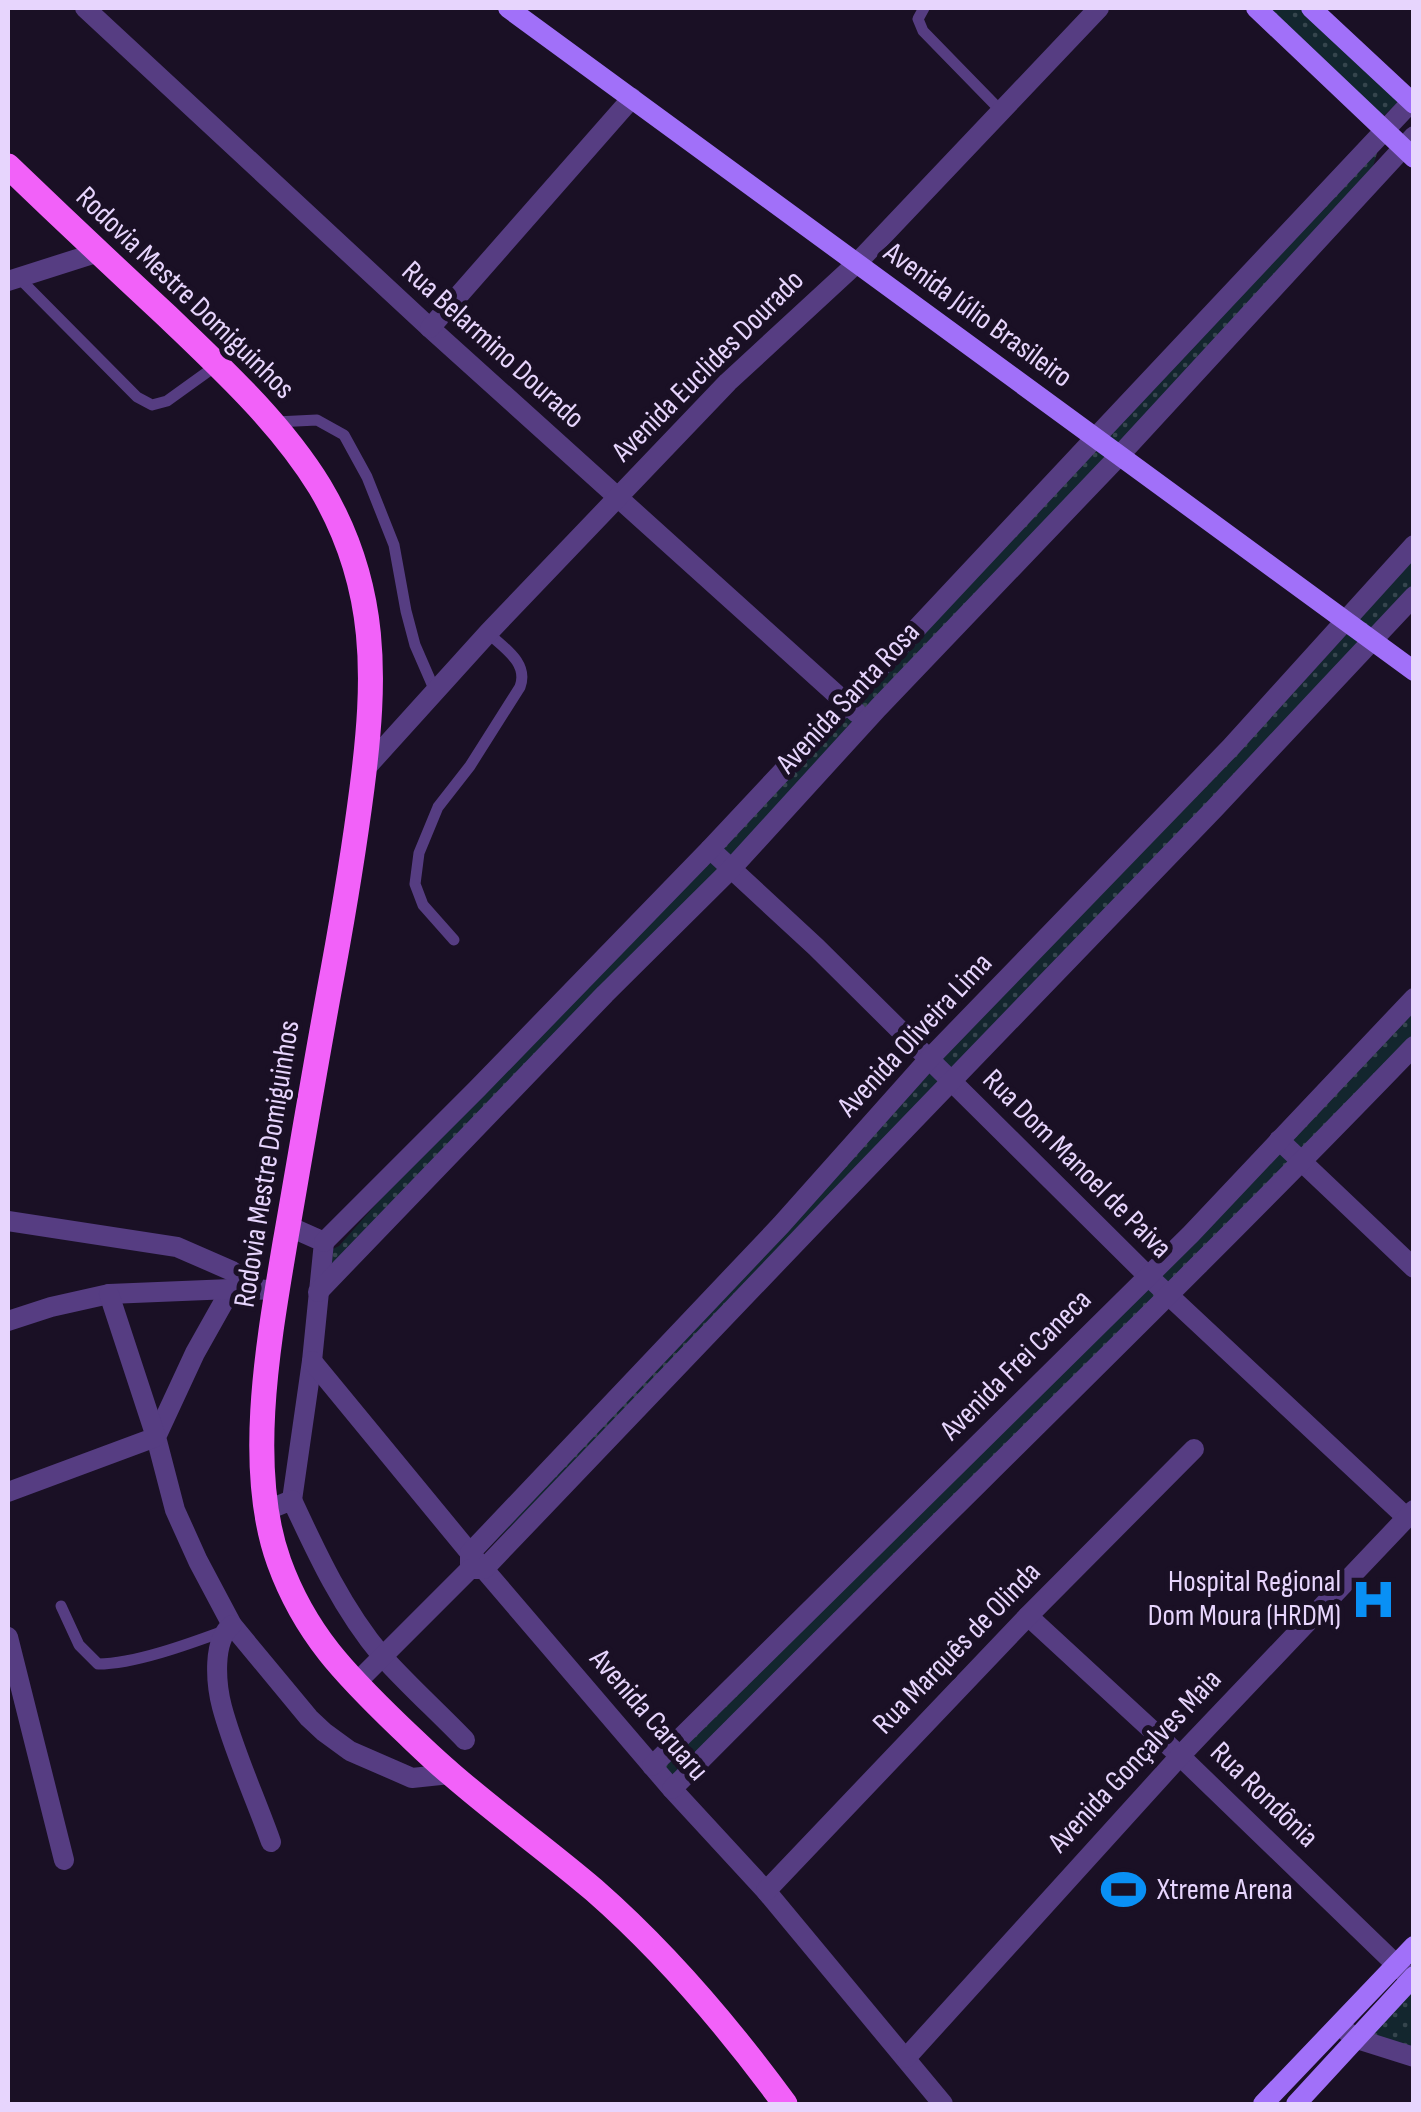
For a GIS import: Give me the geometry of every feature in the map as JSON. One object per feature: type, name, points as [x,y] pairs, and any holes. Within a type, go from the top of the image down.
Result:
[{"type":"main road","name":"Avenida Júlio Brasileiro","points":[[508,8],[1414,671]]},
{"type":"main road","points":[[1256,8],[1384,130],[1410,148]]},
{"type":"main road","points":[[1311,8],[1412,102]]},
{"type":"main road","name":"Rodovia Mestre Domiguinhos","points":[[8,166],[218,364],[273,423],[320,488],[353,556],[368,618],[370,720],[354,854],[288,1226],[268,1289],[263,1432],[265,1512],[278,1560],[296,1604],[318,1640],[355,1684],[450,1774],[597,1893],[670,1962],[739,2040],[785,2104]]},
{"type":"main road","points":[[1296,2104],[1357,2040],[1407,1973],[1414,1946]]},
{"type":"main road","points":[[1263,2104],[1339,2026],[1407,1973]]},
{"type":"street","name":"Rua Belarmino Dourado","points":[[85,8],[430,328],[866,721]]},
{"type":"street","name":"Avenida Euclides Dourado","points":[[364,770],[488,632],[728,382],[857,263],[1099,8]]},
{"type":"street","points":[[430,328],[632,98]]},
{"type":"street","name":"Avenida Santa Rosa","points":[[324,1242],[710,849],[1412,102]]},
{"type":"street","name":"Avenida Santa Rosa","points":[[318,1292],[731,869],[866,721],[1410,148]]},
{"type":"street","points":[[14,280],[99,252]]},
{"type":"street","name":"Avenida Oliveira Lima","points":[[475,1564],[600,1414],[781,1225],[929,1059],[1231,747],[1414,545]]},
{"type":"street","name":"Avenida Oliveira Lima","points":[[355,1684],[616,1430],[1200,824],[1414,596]]},
{"type":"street","name":"Rua Dom Manoel de Paiva","points":[[710,849],[816,947],[1169,1296],[1410,1514]]},
{"type":"street","name":"Avenida Frei Caneca","points":[[652,1766],[1148,1276],[1414,998]]},
{"type":"street","name":"Avenida Frei Caneca","points":[[672,1788],[1169,1296],[1414,1046]]},
{"type":"street","points":[[1279,1140],[1414,1268]]},
{"type":"street","points":[[8,1221],[177,1247],[268,1289]]},
{"type":"street","points":[[288,1226],[324,1242],[292,1500],[342,1598],[382,1655],[465,1740]]},
{"type":"street","points":[[8,1492],[156,1437],[231,1288]]},
{"type":"street","points":[[8,1321],[109,1294],[268,1289]]},
{"type":"street","points":[[109,1294],[156,1437],[175,1510],[228,1628],[308,1718],[350,1752],[412,1778],[450,1774]]},
{"type":"street","name":"Avenida Caruaru","points":[[312,1361],[475,1564],[766,1891],[944,2104]]},
{"type":"street","points":[[600,1414],[616,1430]]},
{"type":"street","name":"Rua Marquês de Olinda","points":[[766,1891],[1028,1616],[1194,1449]]},
{"type":"street","points":[[265,1512],[292,1500]]},
{"type":"street","name":"Avenida Gonçalves Maia","points":[[906,2058],[1180,1756],[1410,1514]]},
{"type":"street","name":"Rua Rondônia","points":[[1028,1616],[1407,1973]]},
{"type":"street","points":[[799,1620],[818,1640]]},
{"type":"street","points":[[228,1628],[217,1657],[221,1704],[271,1842]]},
{"type":"street","points":[[8,1637],[64,1860]]},
{"type":"street","points":[[1339,2026],[1357,2040],[1414,2057]]},
{"type":"lane","points":[[924,8],[918,19],[923,32],[1002,112]]},
{"type":"lane","points":[[14,280],[137,397],[152,404],[167,401],[218,364]]},
{"type":"lane","points":[[273,423],[316,420],[344,435],[367,476],[394,545],[415,645],[435,691]]},
{"type":"lane","points":[[454,940],[423,906],[415,884],[419,853],[438,807],[470,766],[524,677],[520,665],[488,632]]},
{"type":"lane","points":[[61,1606],[79,1646],[98,1664],[113,1664],[228,1628]]},
{"type":"shaded area","points":[[1261,8],[1303,8],[1400,100],[1381,118]]},
{"type":"shaded area","points":[[1380,143],[1369,180],[1121,450],[1101,435]]},
{"type":"shaded area","points":[[1091,444],[1114,457],[866,715],[853,705]]},
{"type":"shaded area","points":[[1413,556],[1413,589],[1372,633],[1353,620]]},
{"type":"shaded area","points":[[1346,627],[1365,641],[952,1075],[935,1059]]},
{"type":"shaded area","points":[[846,712],[859,722],[730,863],[716,849]]},
{"type":"shaded area","points":[[710,857],[722,869],[323,1282],[333,1249]]},
{"type":"shaded area","points":[[1413,1008],[1413,1037],[1300,1155],[1287,1140]]},
{"type":"shaded area","points":[[928,1066],[946,1083],[636,1404],[477,1559]]},
{"type":"shaded area","points":[[1279,1146],[1294,1161],[1169,1290],[1155,1277]]},
{"type":"shaded area","points":[[1148,1283],[1163,1295],[671,1784],[656,1767]]},
{"type":"shaded area","points":[[1413,1989],[1413,2047],[1371,2034]]},
{"type":"place","name":"Hospital Regional Dom Moura (HRDM)","points":[[1374,1599]]},
{"type":"place","name":"Xtreme Arena","points":[[1124,1890]]}]
